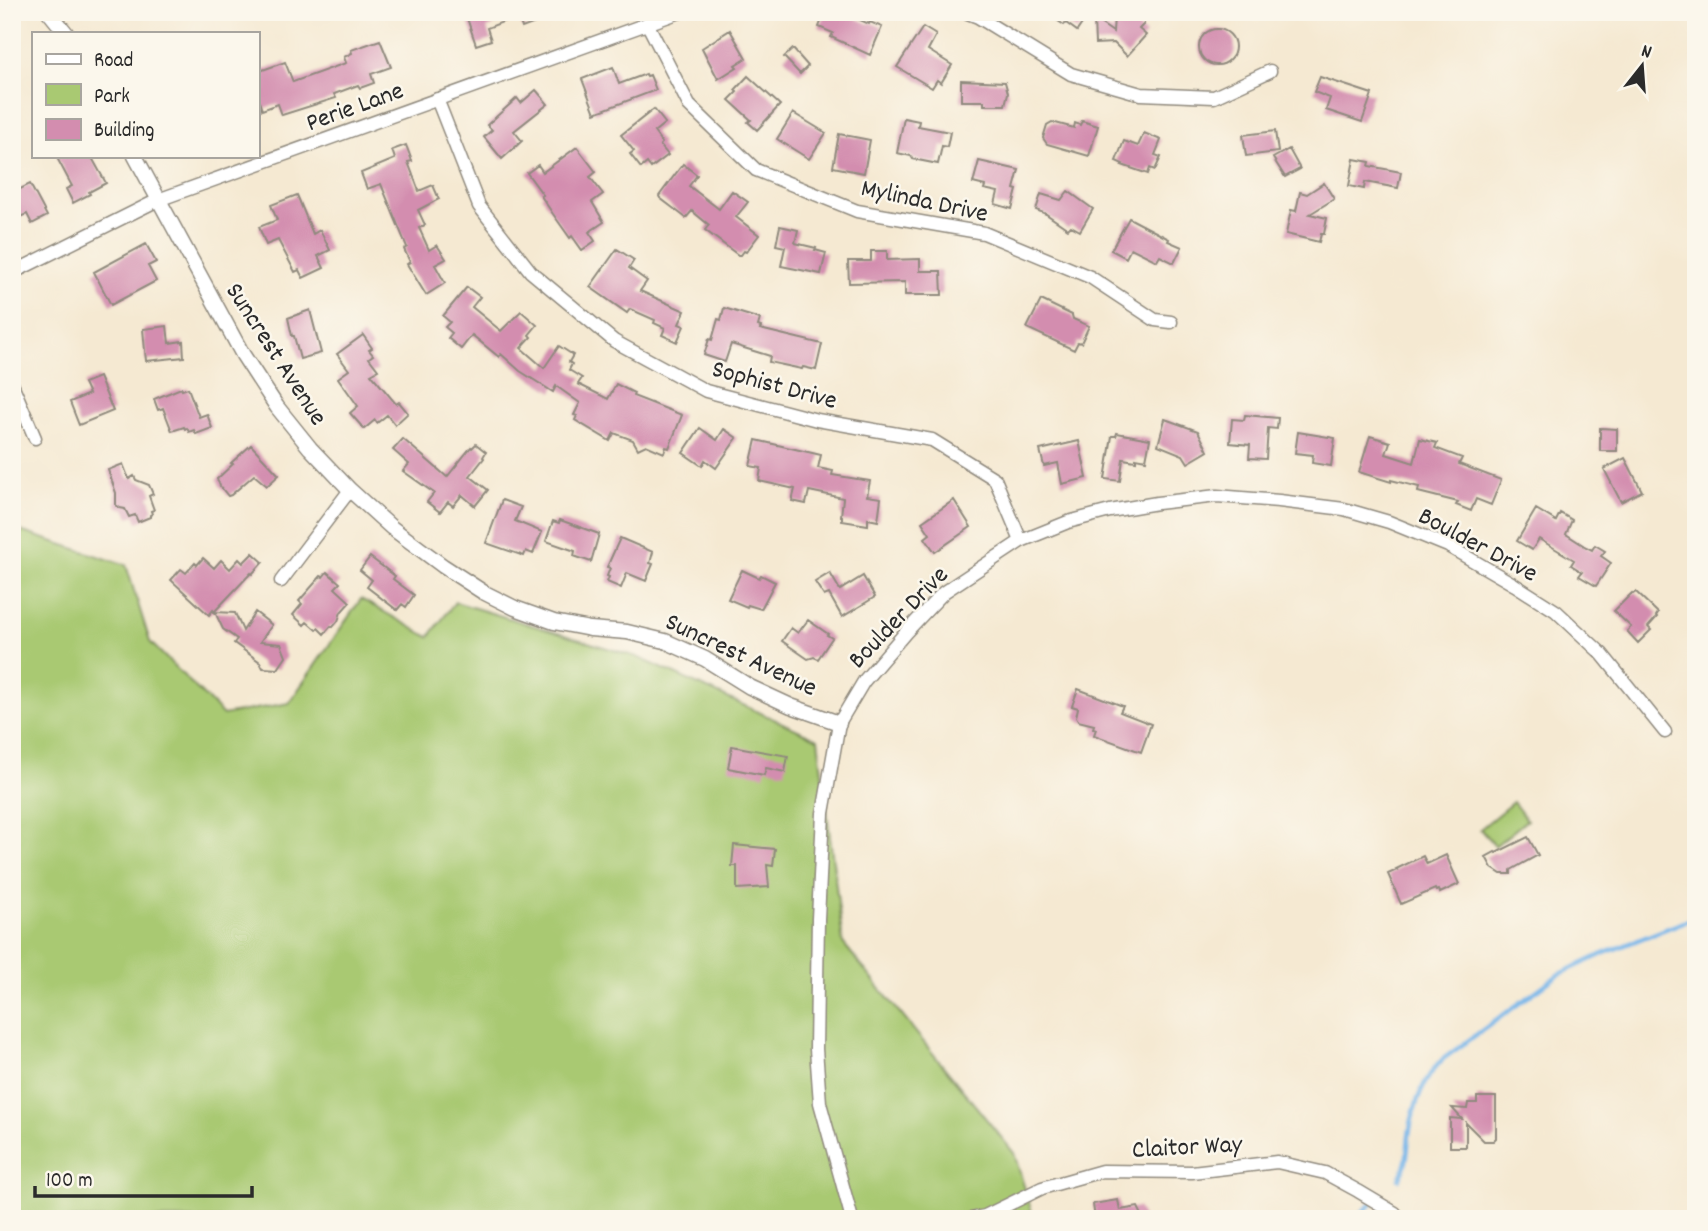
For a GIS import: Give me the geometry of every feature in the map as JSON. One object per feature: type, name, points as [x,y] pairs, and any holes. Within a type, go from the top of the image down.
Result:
[{"type":"street","points":[[49,12],[65,32]]},
{"type":"street","name":"Perie Lane","points":[[12,273],[158,200],[680,12]]},
{"type":"street","points":[[965,12],[978,17],[1071,74],[1141,94],[1214,97],[1270,71]]},
{"type":"street","name":"Mylinda Drive","points":[[647,23],[690,105],[757,170],[857,211],[984,233],[1090,277],[1155,320],[1171,322]]},
{"type":"street","name":"Sophist Drive","points":[[437,99],[479,206],[531,272],[614,341],[706,391],[817,420],[932,440],[995,480],[1021,541]]},
{"type":"street","name":"Suncrest Avenue","points":[[136,158],[243,355],[277,407],[310,448],[350,490],[392,528],[443,566],[483,592],[515,608],[554,622],[627,632],[665,641],[705,659],[750,687],[791,706],[839,723]]},
{"type":"street","points":[[12,384],[35,438]]},
{"type":"street","points":[[281,581],[350,490]]},
{"type":"street","name":"Boulder Drive","points":[[852,1219],[820,1103],[816,1049],[823,813],[839,723],[864,681],[944,592],[1021,541],[1068,522],[1110,511],[1217,496],[1279,500],[1344,509],[1378,519],[1448,546],[1556,611],[1602,654],[1665,732]]},
{"type":"street","name":"Claitor Way","points":[[970,1219],[985,1216],[1042,1188],[1102,1171],[1192,1172],[1277,1163],[1325,1173],[1395,1213],[1400,1219]]},
{"type":"green space","points":[[20,531],[126,565],[150,642],[223,715],[289,703],[361,599],[429,637],[455,602],[637,657],[818,739],[843,943],[1014,1153],[1034,1219],[12,1219],[12,568]]},
{"type":"green space","points":[[1513,802],[1527,820],[1495,846],[1480,829]]},
{"type":"building","points":[[465,12],[534,12],[538,22],[522,28],[518,16],[487,28],[491,40],[476,45]]},
{"type":"building","points":[[825,12],[840,17],[842,12],[882,27],[870,55],[831,37],[833,33],[819,27]]},
{"type":"building","points":[[1045,12],[1090,12],[1077,31]]},
{"type":"building","points":[[1123,12],[1144,12],[1144,24],[1139,29],[1146,35],[1127,56],[1114,43],[1095,44],[1094,19],[1113,32],[1114,17],[1123,16]]},
{"type":"building","points":[[923,27],[936,35],[928,50],[952,65],[941,83],[937,80],[932,88],[897,67]]},
{"type":"building","points":[[1217,29],[1230,34],[1235,47],[1230,60],[1217,65],[1204,60],[1199,47],[1204,34]]},
{"type":"building","points":[[730,30],[746,58],[718,79],[702,48]]},
{"type":"building","points":[[380,40],[391,67],[371,74],[374,83],[360,88],[358,85],[334,94],[336,98],[282,115],[278,104],[262,110],[259,101],[259,71],[285,62],[293,82],[346,63],[344,57],[352,53],[351,50]]},
{"type":"building","points":[[793,49],[808,66],[800,74],[784,57]]},
{"type":"building","points":[[613,67],[619,84],[646,74],[650,75],[656,90],[595,113],[582,79]]},
{"type":"building","points":[[748,76],[780,105],[757,130],[748,122],[751,120],[729,100]]},
{"type":"building","points":[[1320,77],[1372,94],[1362,122],[1326,110],[1330,98],[1314,92]]},
{"type":"building","points":[[961,80],[1005,82],[1008,93],[1005,105],[961,101]]},
{"type":"building","points":[[536,90],[548,104],[514,131],[522,141],[502,159],[484,137],[492,130],[487,125],[517,98],[521,103]]},
{"type":"building","points":[[654,109],[665,123],[654,132],[668,155],[651,168],[647,163],[641,168],[630,154],[634,151],[621,135]]},
{"type":"building","points":[[793,113],[826,133],[809,159],[777,139]]},
{"type":"building","points":[[904,118],[919,121],[918,126],[950,132],[947,147],[942,146],[938,164],[897,153]]},
{"type":"building","points":[[1082,121],[1098,126],[1089,156],[1047,144],[1043,138],[1047,125],[1052,122],[1074,128],[1075,123],[1080,125]]},
{"type":"building","points":[[1275,131],[1278,152],[1246,156],[1243,135]]},
{"type":"building","points":[[1144,133],[1161,140],[1155,155],[1161,157],[1155,170],[1150,168],[1148,174],[1116,161],[1124,141],[1138,146]]},
{"type":"building","points":[[839,134],[870,140],[864,173],[833,167]]},
{"type":"building","points":[[406,145],[412,161],[408,162],[419,191],[433,185],[439,199],[418,210],[425,225],[419,228],[429,250],[437,245],[446,259],[435,265],[445,283],[426,295],[407,264],[410,262],[404,249],[407,247],[381,184],[367,189],[361,173],[395,159],[392,150]]},
{"type":"building","points":[[577,147],[596,172],[590,177],[603,194],[592,202],[604,222],[589,232],[595,241],[582,250],[572,236],[570,238],[527,173],[538,165],[543,172]]},
{"type":"building","points":[[1289,149],[1300,169],[1285,177],[1273,158]]},
{"type":"building","points":[[57,158],[92,158],[106,183],[73,203],[66,189],[72,186]]},
{"type":"building","points":[[1354,159],[1370,162],[1369,166],[1401,172],[1398,188],[1365,182],[1364,189],[1349,186]]},
{"type":"building","points":[[979,161],[1019,170],[1012,209],[995,204],[998,192],[973,183]]},
{"type":"building","points":[[683,164],[697,175],[689,186],[719,209],[732,191],[748,202],[736,217],[759,235],[746,252],[738,255],[705,230],[709,225],[692,211],[686,218],[660,198]]},
{"type":"building","points":[[1324,183],[1334,199],[1310,214],[1327,218],[1324,234],[1321,234],[1319,242],[1286,234],[1291,210],[1296,211],[1300,192],[1307,194]]},
{"type":"building","points":[[30,184],[47,216],[32,224],[27,214],[12,220],[12,193]]},
{"type":"building","points":[[1068,191],[1093,209],[1080,231],[1071,226],[1068,229],[1036,210],[1041,194],[1061,200]]},
{"type":"building","points":[[297,195],[313,234],[320,230],[330,250],[318,256],[324,268],[303,278],[299,270],[295,272],[278,240],[266,245],[259,227],[277,220],[271,205]]},
{"type":"building","points":[[1129,218],[1182,247],[1174,263],[1160,256],[1157,261],[1131,248],[1126,258],[1111,250]]},
{"type":"building","points":[[780,226],[798,230],[795,243],[826,253],[821,274],[781,266],[785,247],[776,245]]},
{"type":"building","points":[[146,244],[156,262],[148,266],[156,281],[111,305],[94,272]]},
{"type":"building","points":[[617,249],[634,260],[629,268],[647,281],[640,291],[685,311],[679,324],[684,326],[677,342],[662,335],[665,328],[654,323],[655,320],[630,309],[627,313],[590,287]]},
{"type":"building","points":[[871,251],[887,251],[887,260],[920,259],[920,271],[941,271],[942,295],[905,295],[905,282],[849,283],[848,261],[871,261]]},
{"type":"building","points":[[467,287],[480,297],[472,307],[501,331],[521,311],[537,325],[521,348],[544,368],[559,346],[573,355],[569,370],[582,378],[578,384],[608,399],[616,384],[634,393],[633,396],[682,415],[669,448],[666,447],[664,453],[646,445],[638,449],[633,440],[614,433],[610,441],[575,420],[577,416],[574,415],[580,403],[556,386],[553,392],[520,371],[501,354],[499,357],[472,335],[461,349],[448,338],[452,333],[445,327],[450,322],[443,316]]},
{"type":"building","points":[[1041,300],[1089,326],[1081,343],[1078,342],[1074,350],[1027,328]]},
{"type":"building","points":[[724,308],[760,319],[760,329],[822,344],[816,370],[769,362],[770,356],[731,344],[725,362],[704,355]]},
{"type":"building","points":[[310,310],[321,353],[300,359],[288,318]]},
{"type":"building","points":[[167,326],[169,343],[183,341],[184,357],[146,361],[143,329]]},
{"type":"building","points":[[363,335],[372,348],[369,350],[373,355],[369,358],[378,370],[371,374],[396,404],[399,402],[408,413],[395,425],[387,415],[364,429],[350,413],[358,406],[338,378],[349,370],[337,354]]},
{"type":"building","points":[[99,377],[113,411],[79,425],[70,402],[89,394],[84,383]]},
{"type":"building","points":[[181,388],[188,388],[199,417],[207,414],[212,428],[196,434],[194,430],[189,432],[184,427],[172,431],[163,408],[158,410],[154,399]]},
{"type":"building","points":[[1245,415],[1278,418],[1277,429],[1268,428],[1266,459],[1249,458],[1250,445],[1230,443],[1232,419],[1244,420]]},
{"type":"building","points":[[1165,419],[1198,431],[1208,451],[1188,463],[1183,455],[1158,445]]},
{"type":"building","points":[[700,428],[717,440],[724,429],[737,438],[716,468],[705,460],[702,466],[683,453]]},
{"type":"building","points":[[1600,428],[1617,429],[1617,451],[1600,451]]},
{"type":"building","points":[[1298,432],[1335,438],[1331,466],[1312,463],[1313,455],[1295,453]]},
{"type":"building","points":[[1117,433],[1150,439],[1146,460],[1123,459],[1120,481],[1105,479],[1112,436]]},
{"type":"building","points":[[1370,436],[1390,442],[1386,454],[1414,463],[1420,439],[1437,443],[1435,448],[1462,458],[1459,464],[1501,480],[1491,505],[1476,499],[1471,511],[1456,505],[1458,502],[1418,492],[1419,487],[1359,472]]},
{"type":"building","points":[[403,439],[447,477],[476,444],[486,452],[470,476],[488,490],[475,506],[462,495],[453,506],[448,502],[440,512],[427,502],[434,493],[403,471],[409,464],[393,450]]},
{"type":"building","points":[[756,440],[821,455],[818,468],[833,471],[832,475],[870,481],[867,496],[881,498],[878,521],[868,519],[868,525],[842,521],[843,498],[809,491],[806,504],[792,501],[795,489],[759,481],[761,468],[750,466]]},
{"type":"building","points":[[1079,441],[1087,478],[1062,484],[1058,463],[1044,466],[1040,450]]},
{"type":"building","points":[[251,445],[279,475],[267,486],[254,475],[228,496],[217,479]]},
{"type":"building","points":[[1625,458],[1642,491],[1621,502],[1604,469]]},
{"type":"building","points":[[123,464],[129,479],[134,476],[136,480],[149,485],[153,494],[149,496],[154,510],[151,511],[152,514],[138,522],[135,515],[129,517],[125,509],[116,505],[116,493],[108,470]]},
{"type":"building","points":[[502,500],[521,507],[515,521],[542,532],[533,554],[526,551],[524,556],[486,543]]},
{"type":"building","points":[[954,500],[971,527],[935,552],[925,538],[930,534],[922,522]]},
{"type":"building","points":[[1536,509],[1556,521],[1560,513],[1572,520],[1566,534],[1592,550],[1595,545],[1605,551],[1601,556],[1611,563],[1596,586],[1579,576],[1582,572],[1571,565],[1574,560],[1539,539],[1532,550],[1517,541]]},
{"type":"building","points":[[560,520],[599,534],[591,562],[574,556],[575,551],[546,541],[553,521],[559,523]]},
{"type":"building","points":[[620,538],[653,552],[650,563],[653,564],[646,581],[627,573],[621,588],[607,582],[610,568],[607,567]]},
{"type":"building","points":[[253,553],[263,562],[209,615],[171,580],[181,569],[186,573],[203,558],[214,568],[221,560],[230,569],[239,559],[243,563]]},
{"type":"building","points":[[370,557],[414,595],[406,607],[402,604],[397,610],[367,587],[372,580],[360,570]]},
{"type":"building","points":[[742,570],[775,582],[761,609],[748,605],[747,607],[728,599]]},
{"type":"building","points":[[327,572],[340,583],[335,588],[350,602],[341,612],[338,621],[324,634],[307,622],[304,625],[293,615],[302,604],[299,601]]},
{"type":"building","points":[[830,573],[840,590],[863,576],[875,597],[842,617],[829,594],[824,596],[815,582]]},
{"type":"building","points":[[1636,592],[1658,613],[1648,627],[1651,630],[1638,643],[1627,631],[1631,627],[1614,611]]},
{"type":"building","points":[[215,612],[235,613],[243,631],[255,612],[272,625],[260,642],[281,644],[286,657],[278,669],[263,668],[260,662],[234,643],[237,639],[223,629]]},
{"type":"building","points":[[808,620],[832,638],[818,659],[808,659],[782,641],[791,628],[798,633]]},
{"type":"building","points":[[1078,689],[1123,706],[1120,712],[1151,724],[1141,752],[1094,735],[1094,725],[1078,721],[1078,708],[1072,706]]},
{"type":"building","points":[[732,746],[788,756],[785,772],[766,768],[764,775],[728,768]]},
{"type":"building","points":[[1528,837],[1538,855],[1511,870],[1511,874],[1501,874],[1492,868],[1486,857]]},
{"type":"building","points":[[734,845],[775,849],[773,866],[767,865],[769,887],[737,889],[737,866],[732,866]]},
{"type":"building","points":[[1446,855],[1459,884],[1440,893],[1435,889],[1401,904],[1388,874],[1423,856],[1427,864]]},
{"type":"building","points":[[1477,1097],[1496,1097],[1496,1138],[1493,1141],[1484,1141],[1466,1123],[1466,1147],[1450,1147],[1450,1118],[1462,1119],[1452,1108],[1467,1109],[1468,1103],[1477,1103]]},
{"type":"building","points":[[1118,1200],[1120,1210],[1138,1207],[1144,1219],[1095,1219],[1093,1204]]},
{"type":"waterway","points":[[1399,1179],[1406,1163],[1416,1104],[1430,1075],[1443,1059],[1558,975],[1696,917]]},
{"type":"waterway","points":[[1354,1219],[1372,1204]]}]
